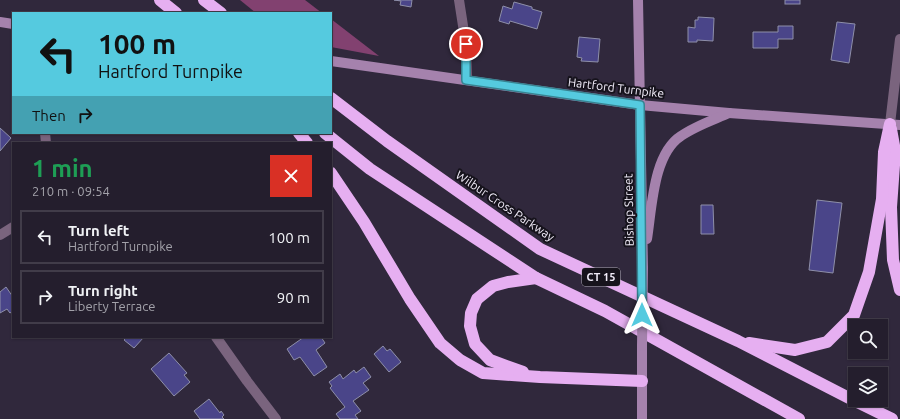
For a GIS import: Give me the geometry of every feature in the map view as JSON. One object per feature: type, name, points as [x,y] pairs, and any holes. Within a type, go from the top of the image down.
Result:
[{"type":"highway","points":[[160,0],[175,12]]},
{"type":"highway","points":[[204,0],[220,12]]},
{"type":"highway","name":"Wilbur Cross Parkway","points":[[332,99],[387,141],[540,249],[738,341],[892,419]]},
{"type":"highway","points":[[895,124],[895,151],[891,206],[893,260],[900,290]]},
{"type":"highway","points":[[738,341],[795,350],[827,342],[854,315],[869,272],[882,199],[884,152],[895,124]]},
{"type":"highway","points":[[300,134],[306,142]]},
{"type":"highway","name":"CT 15","points":[[326,134],[370,169],[536,278],[605,311],[799,419]]},
{"type":"highway","points":[[332,174],[364,222],[410,299],[440,343],[460,360],[483,373],[642,381]]},
{"type":"highway","points":[[536,278],[493,286],[477,299],[472,313],[470,326],[475,344],[490,360],[540,377]]},
{"type":"main road","name":"Bishop Street","points":[[638,0],[643,268],[642,419]]},
{"type":"main road","points":[[0,22],[12,24]]},
{"type":"main road","name":"Hartford Turnpike","points":[[332,61],[640,105],[729,113],[895,124]]},
{"type":"main road","points":[[643,268],[655,188],[665,153],[673,142],[681,136],[729,113]]},
{"type":"street","points":[[458,0],[466,44],[466,80]]},
{"type":"street","points":[[895,124],[900,39]]},
{"type":"street","points":[[0,235],[12,228]]},
{"type":"street","points":[[217,338],[276,419]]},
{"type":"shaded area","points":[[240,0],[305,0],[321,12],[255,12]]},
{"type":"shaded area","points":[[332,20],[379,56],[332,47]]},
{"type":"building","points":[[394,0],[412,0],[411,7],[400,5],[401,1]]},
{"type":"building","points":[[785,0],[800,0],[800,4],[785,4]]},
{"type":"building","points":[[514,2],[532,7],[532,9],[542,12],[537,29],[510,21],[509,24],[499,21],[503,6],[512,9]]},
{"type":"building","points":[[698,17],[714,18],[713,41],[697,40],[697,42],[688,42],[688,27],[695,28],[695,20],[698,20]]},
{"type":"building","points":[[837,22],[855,24],[849,63],[831,60]]},
{"type":"building","points":[[778,26],[793,26],[793,39],[778,39],[778,48],[753,48],[753,32],[778,32]]},
{"type":"building","points":[[579,37],[600,39],[598,62],[581,61],[582,58],[577,57]]},
{"type":"building","points":[[0,128],[11,138],[0,151]]},
{"type":"building","points":[[817,200],[842,203],[833,273],[809,270]]},
{"type":"building","points":[[701,205],[713,205],[714,234],[701,234]]},
{"type":"building","points":[[6,287],[12,296],[12,312],[10,313],[7,309],[0,313],[0,292]]},
{"type":"building","points":[[126,338],[143,338],[134,348],[124,340]]},
{"type":"building","points":[[303,338],[322,338],[325,343],[316,350],[327,367],[314,376],[300,357],[294,360],[287,349]]},
{"type":"building","points":[[383,346],[387,351],[390,349],[401,362],[389,372],[374,354]]},
{"type":"building","points":[[169,353],[187,373],[184,375],[190,382],[174,396],[151,369]]},
{"type":"building","points":[[364,367],[371,377],[363,383],[369,390],[353,401],[361,411],[355,415],[358,419],[340,419],[336,414],[345,407],[330,388],[332,386],[329,382],[340,374],[343,379],[354,370],[356,373]]},
{"type":"building","points":[[209,399],[220,413],[221,411],[224,415],[222,417],[224,419],[200,419],[194,411]]},
{"type":"route","points":[[466,44],[466,80],[640,105],[643,268],[642,315]]}]
